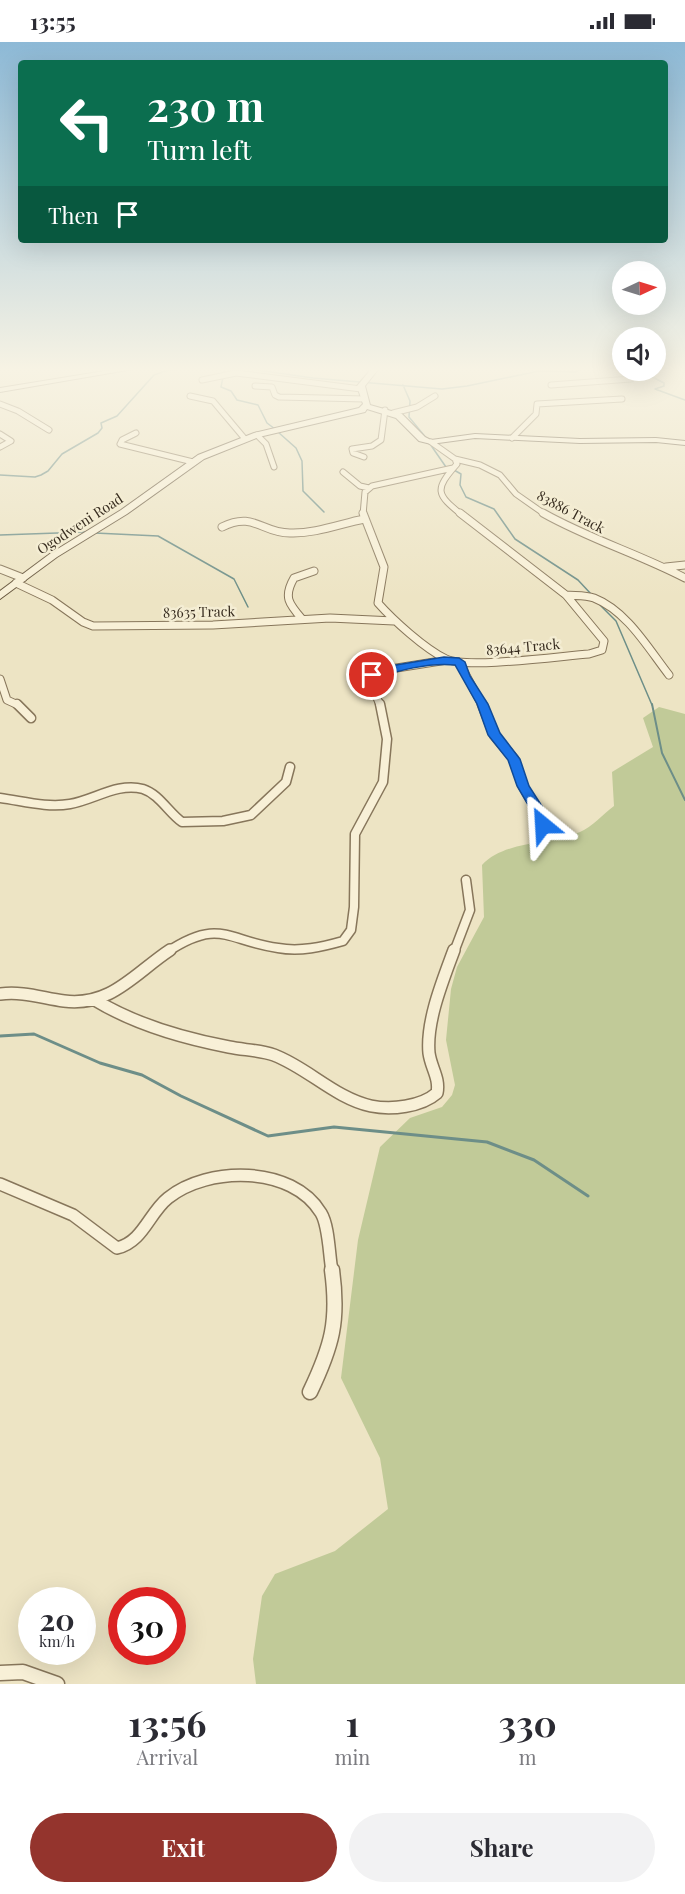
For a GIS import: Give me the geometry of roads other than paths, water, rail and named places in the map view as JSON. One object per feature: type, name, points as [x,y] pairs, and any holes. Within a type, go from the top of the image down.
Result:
[{"type":"street","points":[[120,444],[193,462]]},
{"type":"street","name":"Ogodweni Road","points":[[0,596],[19,580],[68,546],[132,507],[193,462],[235,444]]},
{"type":"street","points":[[266,444],[274,467]]},
{"type":"street","points":[[364,457],[354,453],[352,449],[371,448],[378,444]]},
{"type":"street","points":[[433,444],[455,459]]},
{"type":"street","name":"83644 Track","points":[[364,519],[383,562],[378,603],[394,621],[447,660],[481,663],[589,654],[602,650],[604,641],[566,595],[447,504],[442,497],[442,483],[457,464],[455,459]]},
{"type":"street","name":"83886 Track","points":[[455,459],[470,462],[500,475],[516,494],[539,512],[573,530],[664,567],[685,578]]},
{"type":"street","points":[[343,472],[360,486],[369,488],[401,477],[453,468]]},
{"type":"street","points":[[222,527],[237,521],[248,520],[262,522],[290,533],[364,519],[364,496],[369,488]]},
{"type":"street","points":[[664,567],[685,565]]},
{"type":"street","name":"83635 Track","points":[[0,569],[64,607],[83,622],[93,626],[213,625],[302,619],[394,621]]},
{"type":"street","points":[[302,619],[286,601],[285,595],[292,580],[314,571]]},
{"type":"street","points":[[566,595],[593,598],[605,605],[641,636],[669,675]]},
{"type":"street","points":[[0,994],[20,993],[64,1001],[95,1000],[134,979],[176,946],[200,935],[221,933],[286,949],[317,947],[343,941],[351,930],[354,907],[355,834],[383,782],[387,755],[387,739],[379,698],[369,679],[384,670],[447,660]]},
{"type":"street","points":[[459,662],[482,704],[494,735],[514,759],[523,786],[543,820],[543,825],[536,836]]},
{"type":"street","points":[[0,679],[8,700],[16,703],[31,718]]},
{"type":"street","points":[[0,798],[57,806],[134,788],[151,794],[182,822],[223,821],[245,818],[256,811],[286,782],[290,767]]},
{"type":"street","points":[[95,1000],[138,1024],[225,1046],[271,1054],[290,1062],[361,1103],[384,1107],[429,1099],[437,1093],[439,1083],[429,1055],[433,1017],[439,990],[468,916],[470,900],[466,880]]},
{"type":"street","points":[[0,1184],[73,1215],[117,1248],[124,1248],[133,1242],[156,1208],[166,1199],[203,1180],[220,1176],[263,1177],[294,1187],[305,1196],[324,1219],[334,1294],[333,1334],[328,1353],[310,1392]]},
{"type":"street","points":[[0,1673],[23,1672],[57,1684]]},
{"type":"waterway","points":[[0,475],[35,477],[41,475],[48,471],[62,454],[80,444]]},
{"type":"waterway","points":[[291,444],[296,448],[302,461],[303,491],[324,512]]},
{"type":"waterway","points":[[430,444],[446,467]]},
{"type":"waterway","points":[[454,470],[461,474],[460,485],[466,497],[494,509],[515,539],[578,580],[591,594]]},
{"type":"waterway","points":[[0,535],[86,532]]},
{"type":"waterway","points":[[95,533],[158,536],[234,579],[248,607]]},
{"type":"waterway","points":[[600,605],[616,621],[652,705]]},
{"type":"waterway","points":[[652,704],[662,753],[685,800]]},
{"type":"waterway","points":[[0,1036],[34,1034],[100,1063],[142,1075],[181,1096],[268,1136],[334,1127],[487,1142],[534,1160],[588,1196]]}]
